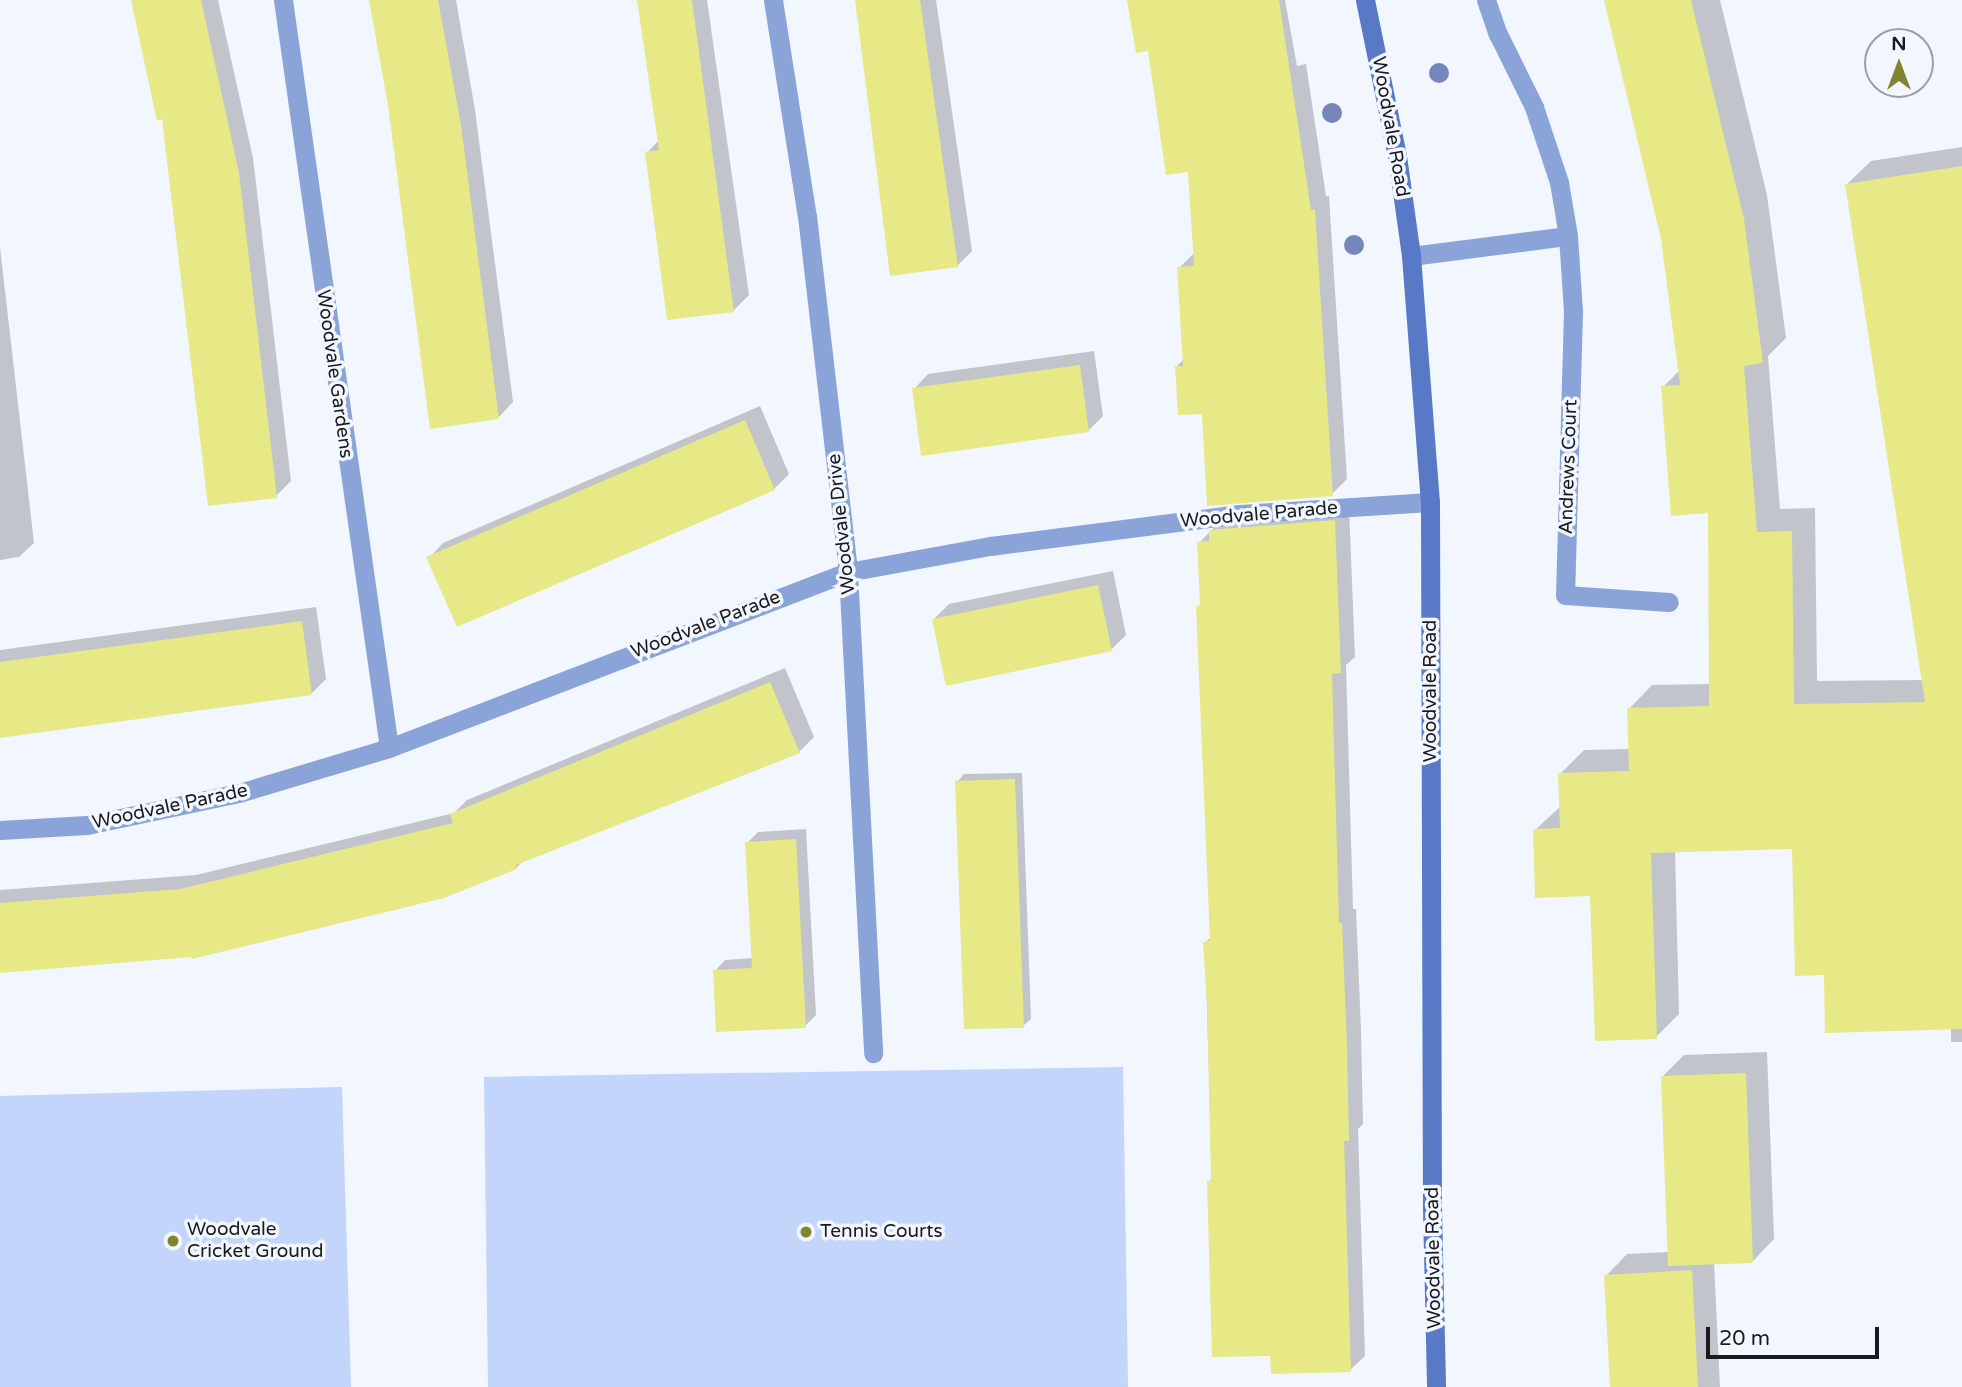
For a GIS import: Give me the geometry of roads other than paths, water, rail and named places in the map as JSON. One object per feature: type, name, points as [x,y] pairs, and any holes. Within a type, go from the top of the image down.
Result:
[{"type":"main road","name":"Woodvale Road","points":[[1365,0],[1397,156],[1411,256],[1430,502],[1432,1208],[1436,1387]]},
{"type":"street","name":"Woodvale Gardens","points":[[283,0],[388,748]]},
{"type":"street","name":"Woodvale Drive","points":[[774,0],[807,216],[848,572],[873,1052]]},
{"type":"street","name":"Andrews Court","points":[[1486,0],[1498,34],[1534,107],[1559,182],[1569,236],[1573,311],[1565,595],[1669,602]]},
{"type":"street","points":[[1411,256],[1569,236]]},
{"type":"street","name":"Woodvale Parade","points":[[0,830],[87,825],[226,796],[388,748],[848,572],[990,546],[1240,514],[1430,502]]},
{"type":"place","name":"Tennis Courts","points":[[806,1232]]},
{"type":"place","name":"Woodvale Cricket Ground","points":[[173,1241]]}]
